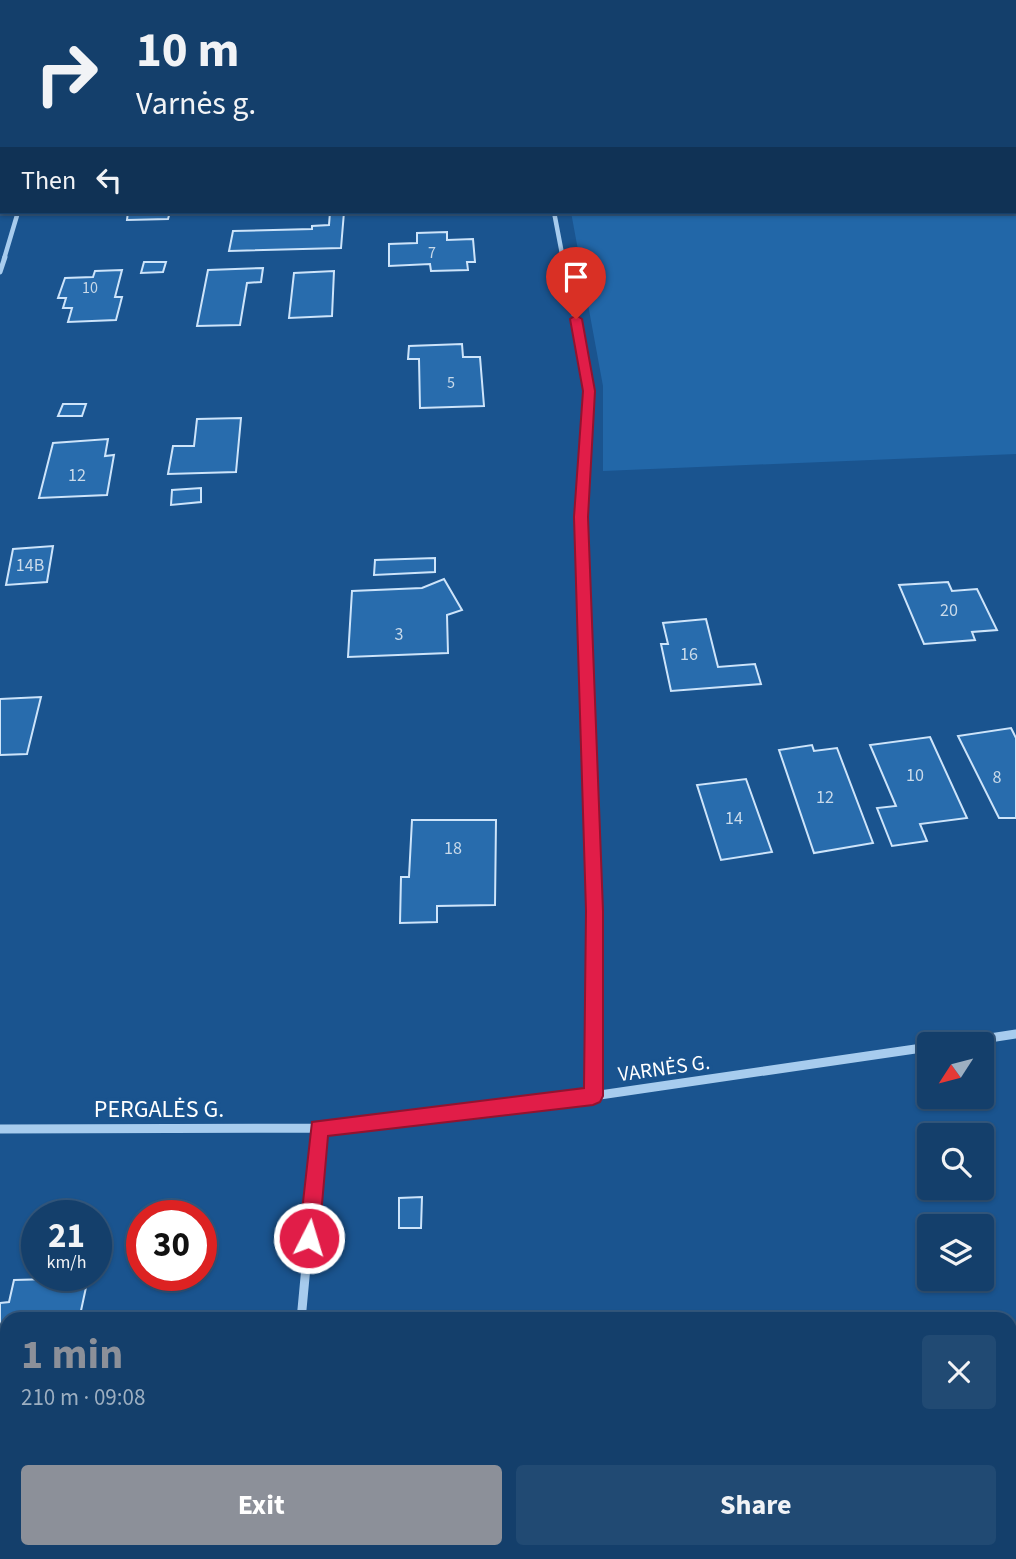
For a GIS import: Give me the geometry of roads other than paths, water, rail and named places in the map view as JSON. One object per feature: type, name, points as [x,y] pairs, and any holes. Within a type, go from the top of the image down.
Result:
[{"type":"street","points":[[0,272],[17,214]]},
{"type":"street","points":[[554,214],[589,391],[581,517],[595,911],[593,1096]]},
{"type":"street","points":[[994,1037],[1016,1034]]},
{"type":"street","name":"VARNĖS G.","points":[[319,1128],[593,1096],[917,1049]]},
{"type":"street","points":[[302,1312],[319,1128]]},
{"type":"street","name":"PERGALĖS G.","points":[[0,1129],[319,1128]]}]
